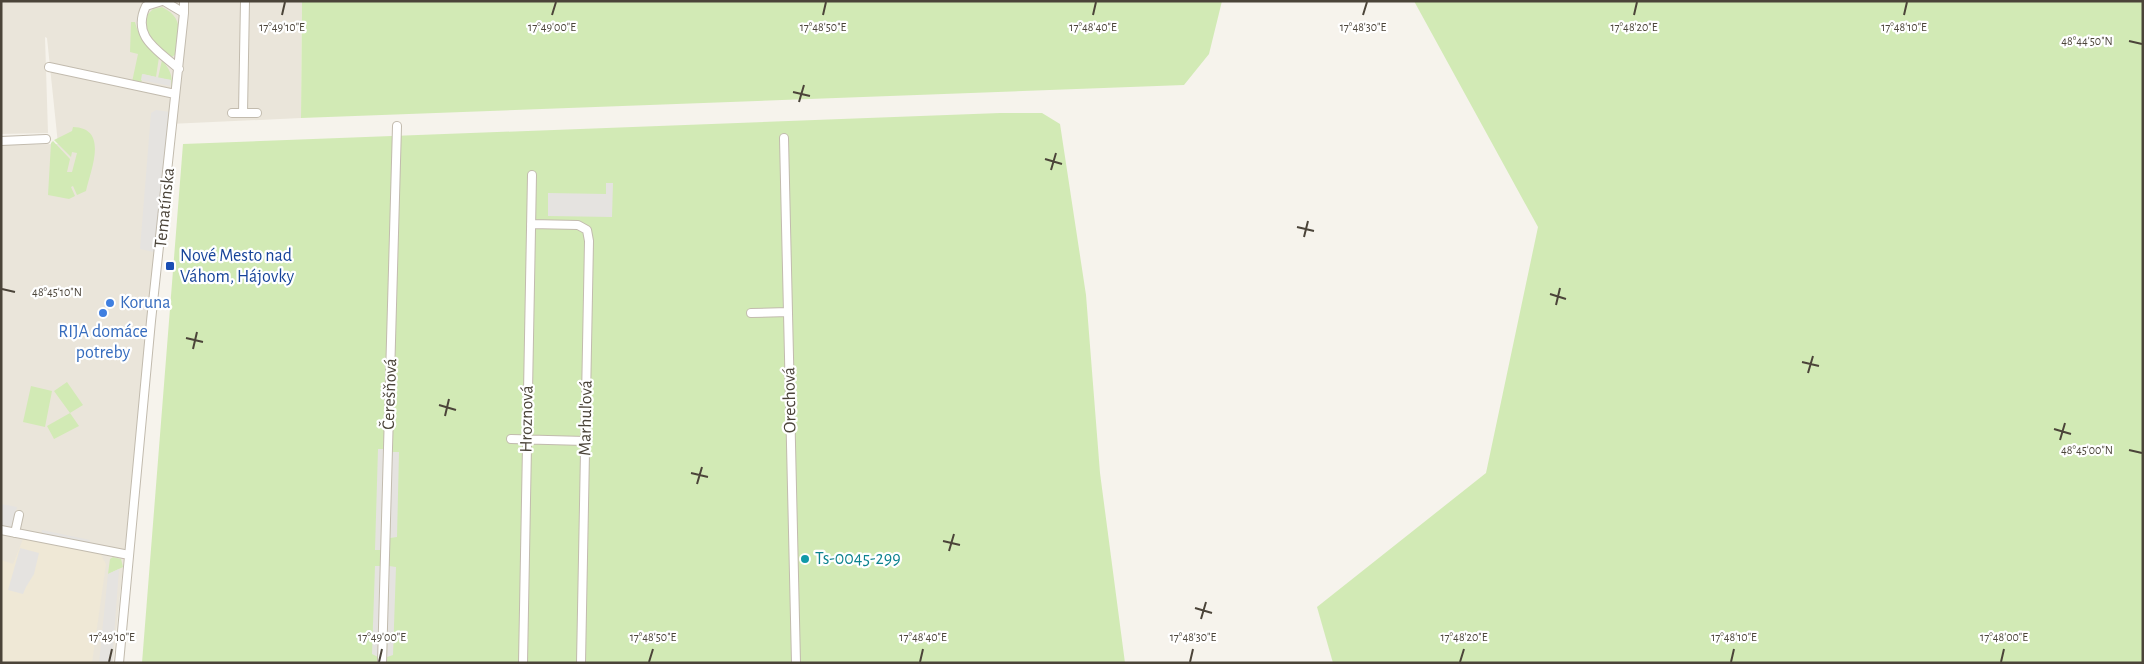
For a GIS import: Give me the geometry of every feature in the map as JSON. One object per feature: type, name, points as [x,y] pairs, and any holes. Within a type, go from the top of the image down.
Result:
[{"type":"street","points":[[178,69],[149,42],[141,29],[141,17],[146,6],[163,1],[184,13]]},
{"type":"street","name":"Tematínska","points":[[119,663],[184,1]]},
{"type":"street","points":[[243,113],[245,1]]},
{"type":"street","points":[[49,67],[175,94]]},
{"type":"street","points":[[232,113],[257,113]]},
{"type":"street","name":"Čerešňová","points":[[382,663],[397,126]]},
{"type":"street","name":"Orechová","points":[[784,138],[796,663]]},
{"type":"street","points":[[1,141],[46,139]]},
{"type":"street","name":"Hroznová","points":[[523,663],[532,175]]},
{"type":"street","name":"Marhuľová","points":[[531,224],[578,225],[587,230],[589,241],[581,663]]},
{"type":"street","points":[[751,313],[788,312]]},
{"type":"street","points":[[511,439],[585,440]]},
{"type":"street","points":[[15,533],[19,515]]},
{"type":"street","points":[[1,530],[129,556]]},
{"type":"shaded area","points":[[1,1],[302,1],[301,118],[169,124],[113,663],[1,663],[1,145],[58,144],[47,38],[45,37],[48,133],[1,134]]},
{"type":"shaded area","points":[[142,74],[171,80],[170,86],[141,80]]},
{"type":"shaded area","points":[[156,110],[170,112],[154,252],[140,249],[151,113]]},
{"type":"shaded area","points":[[606,183],[613,183],[612,217],[548,216],[548,193],[606,194]]},
{"type":"shaded area","points":[[378,449],[384,449],[381,550],[375,550]]},
{"type":"shaded area","points":[[392,452],[399,452],[397,537],[390,538]]},
{"type":"shaded area","points":[[1,504],[17,507],[12,527],[1,525]]},
{"type":"shaded area","points":[[42,530],[90,540],[89,546],[41,536]]},
{"type":"shaded area","points":[[23,539],[100,553],[106,564],[92,663],[1,663],[1,560],[13,564]]},
{"type":"shaded area","points":[[20,548],[39,553],[34,574],[23,594],[8,590]]},
{"type":"shaded area","points":[[375,566],[381,566],[378,657],[372,654]]},
{"type":"shaded area","points":[[389,566],[396,567],[393,655],[387,657]]},
{"type":"shaded area","points":[[119,569],[112,663],[99,663],[108,574]]},
{"type":"green space","points":[[302,1],[1222,1],[1209,54],[1184,85],[301,118]]},
{"type":"green space","points":[[1414,1],[2143,1],[2143,663],[1333,663],[1317,607],[1486,473],[1538,227]]},
{"type":"green space","points":[[162,7],[174,16],[178,26],[177,53],[172,57],[157,45],[146,30],[146,16],[153,9]]},
{"type":"green space","points":[[131,22],[135,22],[141,37],[159,57],[156,77],[143,74],[141,84],[132,82],[138,54],[130,52]]},
{"type":"green space","points":[[162,60],[170,73],[172,80],[171,88],[171,80],[158,78]]},
{"type":"green space","points":[[1000,113],[1042,113],[1060,124],[1086,295],[1100,473],[1125,663],[142,663],[183,144]]},
{"type":"green space","points":[[73,127],[84,129],[91,134],[94,142],[94,161],[86,191],[77,195],[73,186],[71,187],[75,196],[69,199],[48,195],[51,143],[53,141],[70,159],[67,172],[72,172],[77,153],[72,152],[71,157],[54,140],[72,131]]},
{"type":"green space","points":[[67,382],[83,405],[70,413],[54,391]]},
{"type":"green space","points":[[31,386],[52,391],[45,427],[23,422]]},
{"type":"green space","points":[[70,413],[79,426],[54,439],[47,426]]},
{"type":"green space","points":[[113,557],[121,559],[123,567],[108,574],[110,559]]},
{"type":"place","name":"Nové Mesto nad Váhom, Hájovky","points":[[170,266]]},
{"type":"place","name":"Koruna","points":[[110,303]]},
{"type":"place","name":"RIJA domáce potreby","points":[[103,313]]},
{"type":"place","name":"Ts-0045-299","points":[[805,559]]}]
